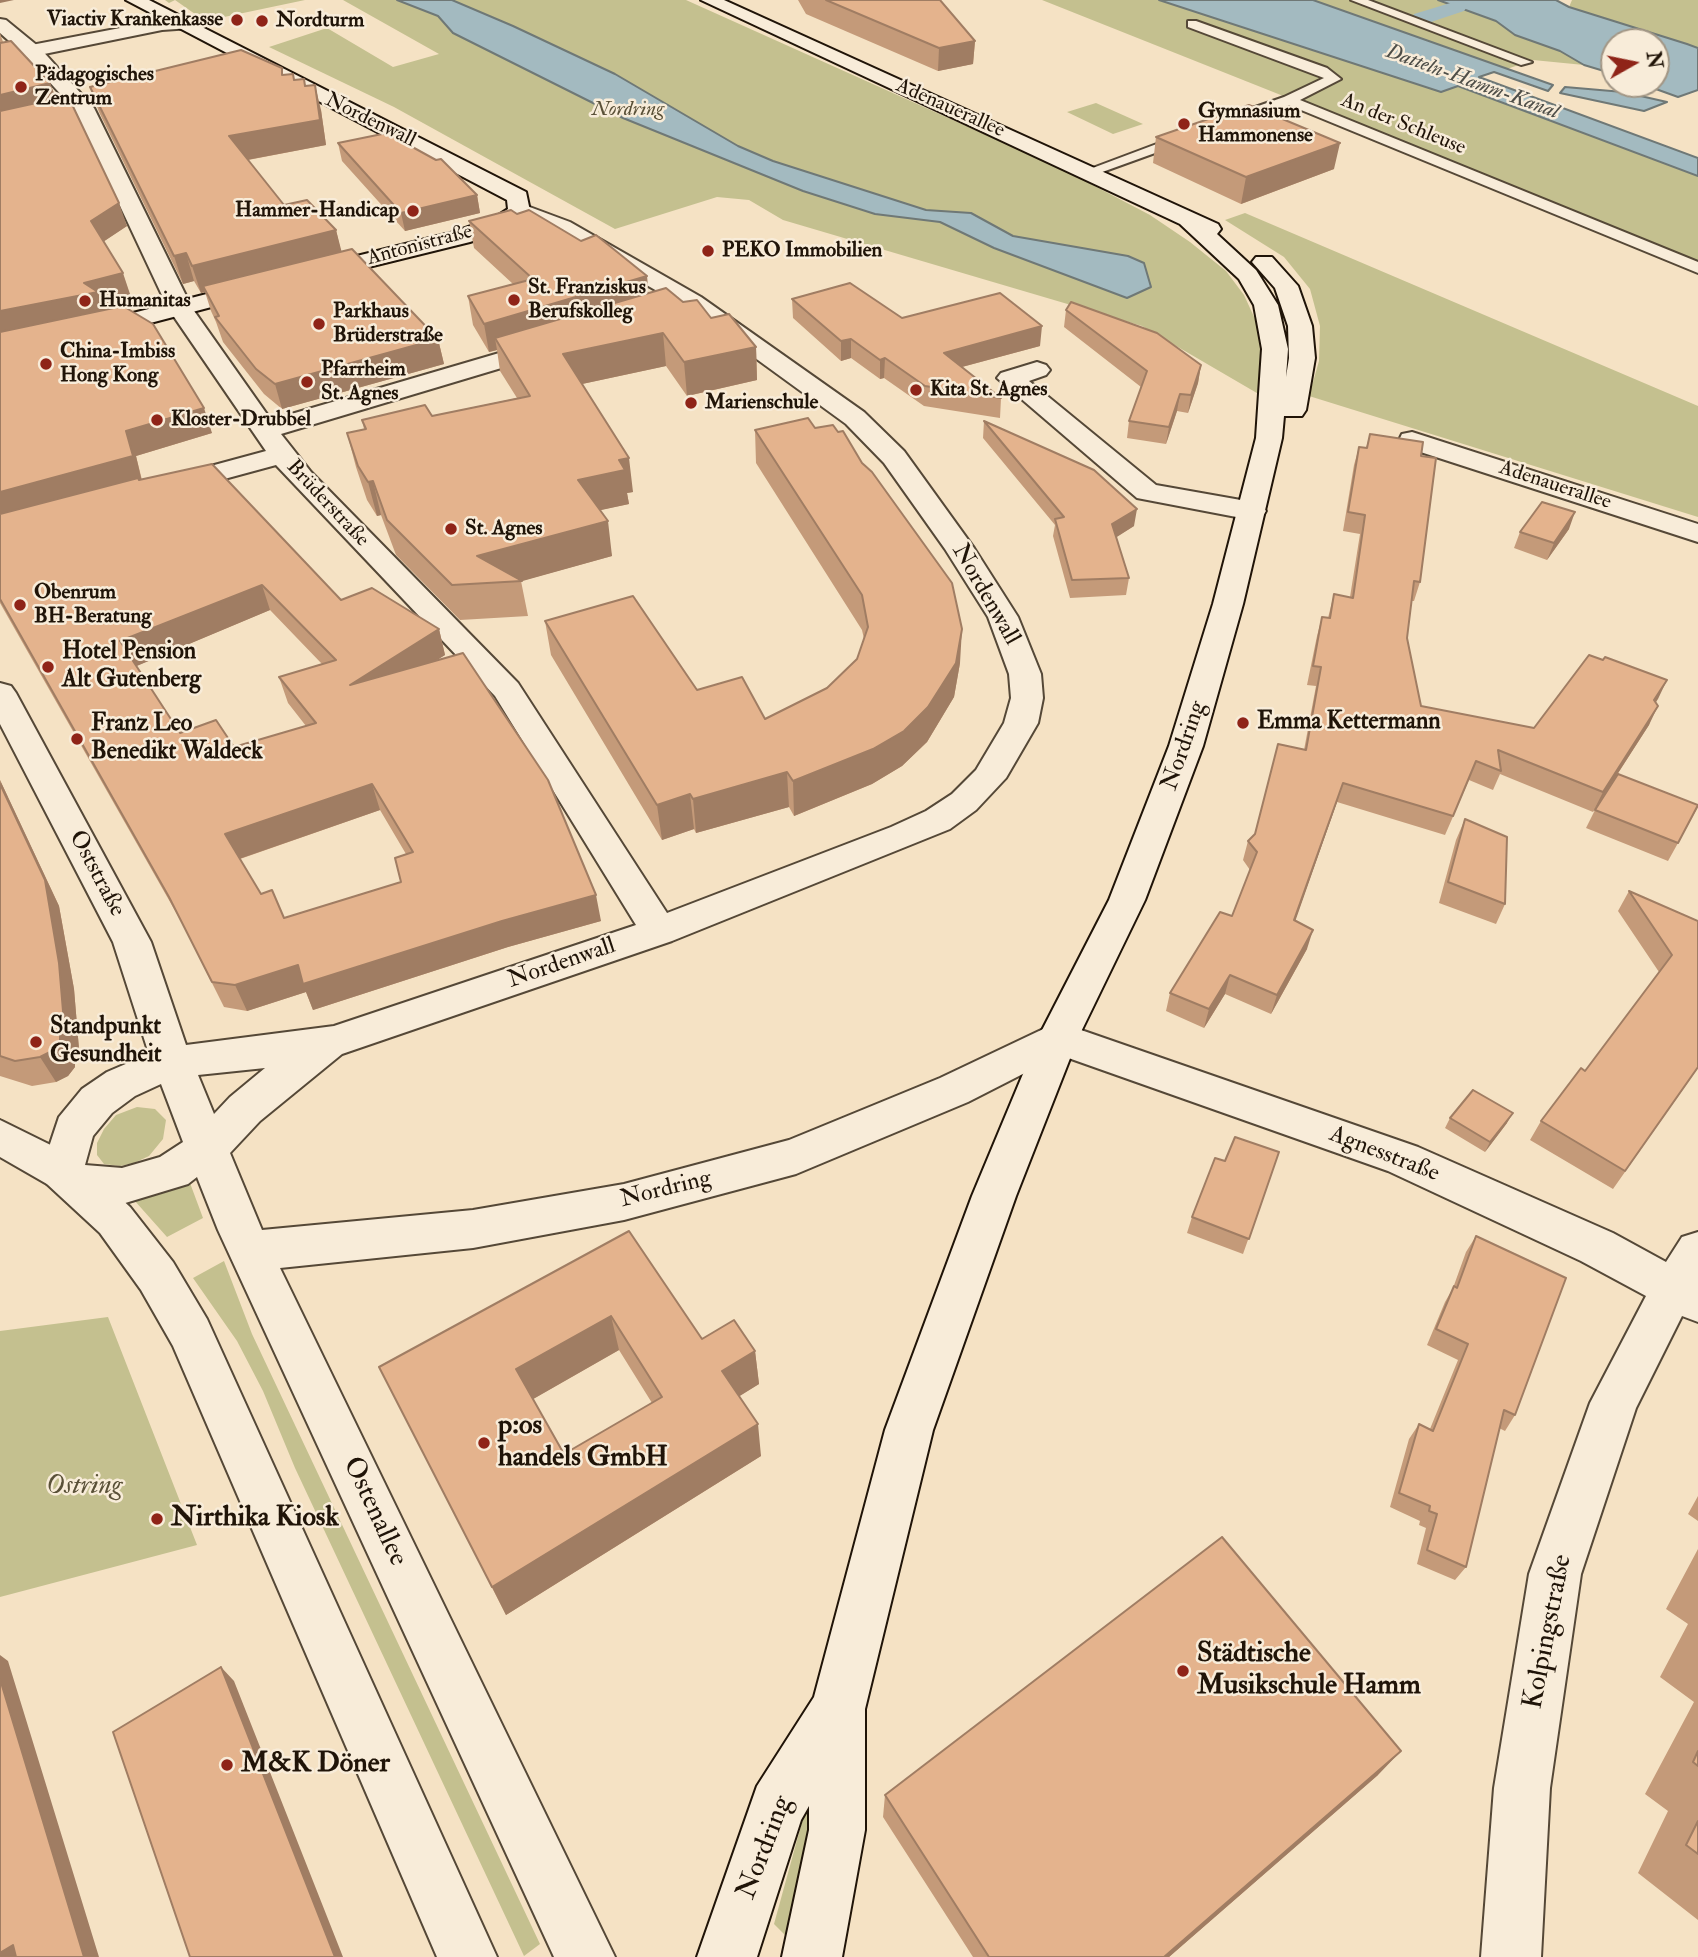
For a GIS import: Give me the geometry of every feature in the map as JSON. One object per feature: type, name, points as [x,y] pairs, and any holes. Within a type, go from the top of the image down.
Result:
[{"type":"street","name":"Nordenwall","points":[[135,0],[509,190],[518,197],[515,214],[562,227],[692,302],[855,418],[894,457],[959,548],[1003,617],[1026,674],[1027,698],[1021,723],[989,778],[964,802],[938,820],[857,855],[659,931],[335,1041],[277,1051],[172,1062],[121,1084],[97,1101],[74,1129],[70,1177],[122,1186],[173,1171],[207,1149],[245,1109],[281,1078],[335,1041]]},
{"type":"street","name":"Adenauerallee","points":[[710,0],[1089,172],[1188,220],[1225,234],[1252,250],[1286,286],[1300,326]]},
{"type":"street","name":"Brüderstraße","points":[[0,24],[91,106],[180,308],[300,478],[449,627],[507,690],[659,931]]},
{"type":"street","points":[[0,57],[162,25],[185,24]]},
{"type":"street","points":[[235,69],[259,63]]},
{"type":"street","points":[[60,113],[91,106]]},
{"type":"street","name":"Antonistraße","points":[[0,348],[180,308],[462,237],[515,214]]},
{"type":"street","name":"Adenauerallee","points":[[1188,220],[1233,260],[1259,290],[1271,320],[1274,368]]},
{"type":"street","points":[[661,312],[692,302]]},
{"type":"street","name":"Nordring","points":[[1269,438],[1289,418],[1295,405],[1302,358],[1300,326]]},
{"type":"street","points":[[147,492],[274,442],[572,339]]},
{"type":"street","name":"Nordring","points":[[812,1957],[837,1830],[838,1709],[909,1430],[994,1196],[1058,1038],[1127,900],[1186,746],[1208,679],[1269,438],[1274,368]]},
{"type":"street","points":[[1037,370],[1010,378],[1147,492],[1252,511]]},
{"type":"street","name":"Adenauerallee","points":[[1412,440],[1698,533]]},
{"type":"street","name":"Oststraße","points":[[0,693],[132,942],[172,1062]]},
{"type":"street","name":"Nordring","points":[[250,1250],[295,1248],[472,1229],[637,1199],[796,1156],[954,1090],[1058,1038]]},
{"type":"street","name":"Agnesstraße","points":[[1058,1038],[1403,1159],[1597,1247],[1690,1280]]},
{"type":"street","name":"Ostenallee","points":[[172,1062],[250,1250],[585,1957]]},
{"type":"street","points":[[0,1137],[70,1177],[115,1220],[157,1276],[191,1334],[467,1957]]},
{"type":"street","name":"Kolpingstraße","points":[[1511,1957],[1522,1788],[1555,1574],[1614,1403],[1690,1280]]},
{"type":"street","name":"Nordring","points":[[727,1957],[777,1806],[838,1709]]},
{"type":"lane","points":[[1357,0],[1526,62]]},
{"type":"lane","points":[[1089,172],[1289,100],[1334,79],[1322,71],[1309,69],[1192,24]]},
{"type":"lane","name":"An der Schleuse","points":[[1289,100],[1698,268]]},
{"type":"green space","points":[[175,0],[305,0],[205,21]]},
{"type":"green space","name":"Nordring","points":[[343,0],[686,0],[1064,170],[1150,215],[1190,242],[1226,271],[1244,295],[1260,330],[1264,366],[1262,396],[1142,326],[783,220],[749,200],[717,197],[615,229],[394,107],[269,47],[327,28],[393,67],[439,54]]},
{"type":"green space","points":[[1042,0],[1159,0],[1441,92],[1458,86],[1698,176],[1698,261]]},
{"type":"green space","points":[[1313,0],[1438,0],[1496,21],[1515,35],[1560,51],[1584,65],[1533,60],[1507,69]]},
{"type":"green space","points":[[1572,0],[1698,0],[1698,48],[1670,39],[1670,28],[1635,28],[1569,7]]},
{"type":"green space","points":[[1096,103],[1143,124],[1113,134],[1067,112]]},
{"type":"green space","points":[[1245,213],[1698,406],[1698,517],[1309,396],[1319,361],[1320,326],[1310,289],[1284,257],[1225,220]]},
{"type":"green space","points":[[137,1107],[155,1109],[166,1120],[163,1139],[149,1156],[134,1163],[120,1166],[104,1164],[97,1155],[97,1143],[104,1129],[116,1115]]},
{"type":"green space","points":[[187,1175],[203,1218],[167,1237],[134,1200]]},
{"type":"green space","points":[[224,1261],[252,1334],[540,1944],[524,1956],[295,1468],[263,1391],[237,1341],[193,1278]]},
{"type":"green space","name":"Ostring","points":[[108,1317],[197,1545],[0,1597],[0,1331]]},
{"type":"green space","points":[[821,1768],[788,1938],[774,1924],[816,1771]]},
{"type":"water","points":[[397,0],[452,0],[513,26],[615,74],[738,146],[773,161],[926,210],[971,213],[1013,236],[1128,256],[1144,263],[1151,287],[1127,298],[994,248],[940,222],[875,214],[803,191],[623,118],[453,33],[438,16]]},
{"type":"water","name":"Datteln-Hamm-Kanal","points":[[1159,0],[1313,0],[1553,85],[1548,91],[1494,72],[1479,77],[1698,158],[1698,176],[1458,86],[1441,92]]},
{"type":"water","points":[[1438,0],[1556,0],[1569,7],[1636,28],[1600,28],[1600,70],[1584,65],[1560,51],[1515,35],[1496,21]]},
{"type":"water","points":[[1670,39],[1698,48],[1698,90],[1678,97],[1670,94]]},
{"type":"water","points":[[1565,87],[1600,90],[1600,98],[1649,98],[1667,102],[1644,111],[1560,93]]},
{"type":"building","points":[[826,0],[940,0],[975,41],[939,48]]},
{"type":"building","points":[[11,41],[50,83],[0,95],[0,43]]},
{"type":"building","points":[[241,50],[282,68],[282,75],[293,74],[294,80],[304,79],[305,86],[315,85],[320,120],[229,136],[284,205],[307,200],[336,230],[192,266],[186,253],[174,256],[90,87]]},
{"type":"building","points":[[68,96],[119,203],[91,221],[123,273],[84,283],[98,292],[0,311],[0,111]]},
{"type":"building","points":[[1249,105],[1340,143],[1246,177],[1156,137]]},
{"type":"building","points":[[387,133],[436,160],[441,159],[477,195],[401,213],[338,143]]},
{"type":"building","points":[[511,210],[517,214],[529,210],[581,241],[596,235],[647,276],[484,324],[468,296],[533,279],[469,221]]},
{"type":"building","points":[[352,249],[438,339],[275,384],[256,369],[215,317],[219,316],[203,286]]},
{"type":"building","points":[[850,283],[902,318],[1000,293],[1042,326],[944,353],[1001,398],[925,386],[885,358],[880,360],[851,339],[841,341],[792,299]]},
{"type":"building","points":[[666,288],[683,302],[697,300],[711,318],[729,314],[756,347],[684,362],[663,333],[563,354],[629,458],[619,460],[625,470],[578,480],[608,521],[477,556],[522,581],[452,585],[387,520],[373,481],[368,482],[358,466],[347,433],[366,429],[362,420],[425,405],[432,416],[530,396],[495,338]]},
{"type":"building","points":[[1071,302],[1157,333],[1201,365],[1191,395],[1180,394],[1169,427],[1129,421],[1147,371],[1066,310]]},
{"type":"building","points":[[123,306],[153,324],[204,408],[126,431],[133,456],[0,492],[0,332]]},
{"type":"building","points":[[808,418],[815,428],[833,425],[838,432],[843,431],[862,463],[872,472],[952,583],[962,629],[956,663],[928,707],[904,731],[873,749],[793,781],[787,772],[693,799],[690,794],[657,805],[545,621],[633,596],[697,690],[742,677],[765,719],[827,688],[857,659],[868,627],[862,595],[755,430]]},
{"type":"building","points":[[984,421],[1094,470],[1137,509],[1112,524],[1129,578],[1072,580],[1055,519],[1064,517]]},
{"type":"building","points":[[1370,434],[1423,442],[1421,456],[1436,458],[1420,582],[1414,581],[1407,638],[1421,706],[1534,728],[1589,655],[1603,660],[1605,657],[1667,680],[1654,700],[1658,706],[1603,792],[1498,750],[1501,771],[1476,761],[1453,816],[1343,783],[1294,920],[1313,930],[1277,995],[1230,975],[1209,1009],[1170,993],[1220,912],[1232,916],[1257,852],[1248,841],[1255,834],[1278,744],[1306,750],[1321,667],[1313,666],[1322,617],[1330,618],[1334,594],[1353,598],[1365,515],[1348,512],[1359,447],[1367,448]]},
{"type":"building","points":[[212,464],[341,600],[372,588],[439,629],[350,685],[463,653],[548,780],[596,895],[502,921],[303,984],[298,965],[235,985],[212,982],[169,897],[0,599],[0,514],[138,478],[139,480]],"holes":[[[262,585],[336,660],[279,677],[316,723],[234,747],[216,720],[180,733],[120,641]],[[372,784],[413,852],[395,858],[401,882],[284,918],[272,890],[261,894],[225,834]]]},
{"type":"building","points":[[1542,502],[1575,512],[1554,543],[1520,532]]},
{"type":"building","points":[[1618,774],[1698,805],[1678,843],[1595,810]]},
{"type":"building","points":[[0,784],[45,880],[59,963],[64,1023],[60,1026],[60,1042],[52,1051],[40,1057],[15,1061],[0,1056]]},
{"type":"building","points":[[1465,819],[1507,837],[1505,904],[1448,882]]},
{"type":"building","points":[[1629,891],[1698,921],[1698,1067],[1625,1171],[1541,1121],[1581,1068],[1585,1071],[1672,955]]},
{"type":"building","points":[[1473,1090],[1513,1113],[1490,1142],[1450,1118]]},
{"type":"building","points":[[1235,1137],[1279,1152],[1249,1239],[1192,1217],[1215,1158],[1225,1161]]},
{"type":"building","name":"p:os handels GmbH","points":[[629,1231],[702,1339],[734,1320],[755,1351],[722,1371],[758,1424],[492,1587],[379,1367]],"holes":[[[611,1316],[662,1397],[564,1454],[516,1369]]]},
{"type":"building","points":[[1476,1236],[1566,1278],[1515,1415],[1504,1410],[1466,1567],[1427,1550],[1437,1514],[1429,1511],[1430,1506],[1399,1493],[1419,1424],[1433,1431],[1468,1344],[1436,1329],[1454,1286],[1457,1288]]},
{"type":"building","name":"Städtische Musikschule Hamm","points":[[1222,1537],[1401,1751],[1164,1957],[989,1957],[885,1795]]},
{"type":"building","points":[[221,1667],[335,1957],[190,1957],[113,1732]]},
{"type":"building","points":[[0,1679],[84,1957],[16,1957],[13,1945],[0,1953]]},
{"type":"building","points":[[1698,1751],[1698,1766],[1693,1762]]},
{"type":"building","points":[[1698,1821],[1698,1854],[1686,1845]]},
{"type":"waterway","points":[[1422,19],[1457,7]]},
{"type":"place","name":"Viactiv Krankenkasse","points":[[237,20]]},
{"type":"place","name":"Nordturm","points":[[262,21]]},
{"type":"place","name":"Pädagogisches Zentrum","points":[[21,87]]},
{"type":"place","name":"Gymnasium Hammonense","points":[[1184,124]]},
{"type":"place","name":"Hammer-Handicap","points":[[413,211]]},
{"type":"place","name":"PEKO Immobilien","points":[[708,251]]},
{"type":"place","name":"St. Franziskus Berufskolleg","points":[[514,300]]},
{"type":"place","name":"Humanitas","points":[[85,301]]},
{"type":"place","name":"Parkhaus Brüderstraße","points":[[319,324]]},
{"type":"place","name":"China-Imbiss Hong Kong","points":[[46,364]]},
{"type":"place","name":"Pfarrheim St. Agnes","points":[[307,382]]},
{"type":"place","name":"Kita St. Agnes","points":[[916,390]]},
{"type":"place","name":"Marienschule","points":[[691,403]]},
{"type":"place","name":"Kloster-Drubbel","points":[[157,420]]},
{"type":"place","name":"St. Agnes","points":[[451,529]]},
{"type":"place","name":"Obenrum BH-Beratung","points":[[20,605]]},
{"type":"place","name":"Hotel Pension Alt Gutenberg","points":[[48,667]]},
{"type":"place","name":"Emma Kettermann","points":[[1243,723]]},
{"type":"place","name":"Franz Leo Benedikt Waldeck","points":[[77,739]]},
{"type":"place","name":"Standpunkt Gesundheit","points":[[36,1042]]},
{"type":"place","name":"p:os handels GmbH","points":[[484,1443]]},
{"type":"place","name":"Nirthika Kiosk","points":[[157,1519]]},
{"type":"place","name":"Städtische Musikschule Hamm","points":[[1183,1671]]},
{"type":"place","name":"M&K Döner","points":[[227,1765]]}]
